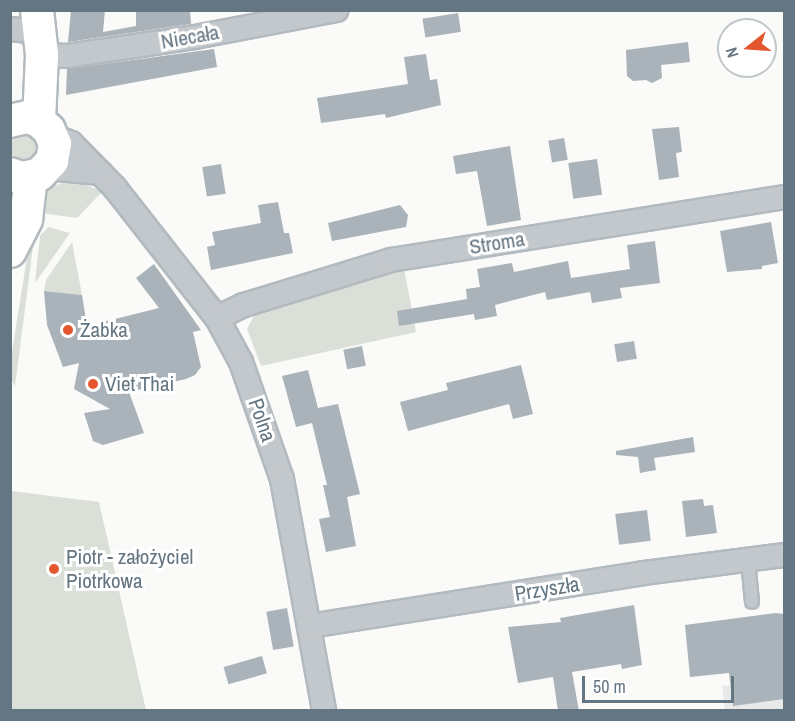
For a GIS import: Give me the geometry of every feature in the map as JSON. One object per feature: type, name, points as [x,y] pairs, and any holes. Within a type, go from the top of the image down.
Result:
[{"type":"street","name":"Niecała","points":[[31,28],[67,56],[184,39],[336,10]]},
{"type":"street","points":[[22,177],[55,153],[30,124],[31,28]]},
{"type":"street","name":"Polna","points":[[30,124],[71,143],[101,173],[217,318],[241,362],[282,479],[324,711]]},
{"type":"street","points":[[22,177],[101,173]]},
{"type":"street","points":[[10,251],[26,219],[22,177]]},
{"type":"street","name":"Stroma","points":[[217,318],[244,305],[391,260],[784,197]]},
{"type":"street","name":"Przyszła","points":[[310,626],[784,555]]},
{"type":"lane","points":[[748,560],[752,602]]},
{"type":"shaded area","points":[[25,132],[35,137],[40,147],[35,157],[25,162],[15,157],[10,147],[15,137]]},
{"type":"shaded area","points":[[66,182],[85,184],[102,192],[77,218],[34,212],[46,188]]},
{"type":"shaded area","points":[[32,226],[35,231],[15,386],[11,379],[11,358]]},
{"type":"shaded area","points":[[48,227],[70,233],[35,283],[40,236]]},
{"type":"shaded area","points":[[72,242],[82,295],[44,291],[46,280]]},
{"type":"shaded area","points":[[404,268],[416,332],[261,366],[247,329],[256,312]]},
{"type":"shaded area","points":[[11,491],[99,502],[146,710],[11,710]]},
{"type":"shaded area","points":[[784,678],[784,710],[725,710],[722,686]]},
{"type":"building","points":[[71,10],[105,10],[103,32],[136,26],[136,10],[190,10],[191,24],[68,42]]},
{"type":"building","points":[[458,13],[461,32],[425,37],[422,19]]},
{"type":"building","points":[[688,42],[690,62],[661,65],[662,78],[652,83],[646,80],[633,81],[627,76],[626,50]]},
{"type":"building","points":[[214,49],[217,67],[66,95],[67,69]]},
{"type":"building","points":[[426,54],[430,80],[437,79],[441,105],[386,118],[385,114],[321,123],[317,98],[408,84],[404,57]]},
{"type":"building","points":[[679,127],[682,152],[676,153],[679,177],[659,180],[652,129]]},
{"type":"building","points":[[564,138],[568,160],[552,162],[548,141]]},
{"type":"building","points":[[510,146],[521,220],[487,226],[477,171],[456,174],[453,156]]},
{"type":"building","points":[[597,159],[602,195],[573,199],[568,163]]},
{"type":"building","points":[[221,164],[226,194],[207,197],[202,167]]},
{"type":"building","points":[[278,202],[284,233],[289,233],[293,253],[211,270],[207,247],[215,245],[212,232],[261,223],[258,205]]},
{"type":"building","points":[[400,205],[408,215],[406,227],[332,241],[328,223]]},
{"type":"building","points":[[771,222],[778,263],[762,266],[762,269],[727,272],[720,231]]},
{"type":"building","points":[[655,241],[660,283],[620,288],[622,298],[592,303],[590,292],[547,300],[545,292],[495,305],[497,316],[475,320],[474,314],[399,326],[397,311],[467,299],[466,289],[480,287],[477,269],[512,263],[514,272],[568,261],[571,278],[630,269],[627,245]]},
{"type":"building","points":[[154,264],[201,330],[193,332],[201,367],[195,375],[186,379],[129,392],[144,433],[103,445],[93,441],[84,413],[110,409],[74,389],[79,363],[63,367],[47,325],[44,291],[82,295],[87,326],[159,308],[136,278]]},
{"type":"building","points":[[634,341],[637,359],[617,362],[614,344]]},
{"type":"building","points":[[362,346],[366,366],[347,369],[343,350]]},
{"type":"building","points":[[521,365],[533,414],[513,419],[509,404],[408,431],[400,402],[448,390],[446,383]]},
{"type":"building","points":[[308,370],[318,408],[338,404],[360,494],[347,497],[356,546],[326,552],[319,519],[330,517],[323,485],[327,485],[312,423],[296,427],[282,376]]},
{"type":"building","points":[[693,437],[695,452],[654,458],[656,470],[640,473],[638,457],[616,455],[616,451]]},
{"type":"building","points":[[703,499],[704,506],[713,505],[717,533],[686,537],[682,501]]},
{"type":"building","points":[[647,510],[651,541],[619,545],[615,514]]},
{"type":"building","points":[[634,605],[642,665],[622,669],[621,664],[572,672],[579,711],[558,711],[553,677],[518,683],[508,627],[561,622],[560,618]]},
{"type":"building","points":[[287,608],[294,646],[273,650],[266,612]]},
{"type":"building","points":[[776,613],[784,614],[784,699],[733,706],[729,673],[690,677],[685,625]]},
{"type":"building","points":[[262,656],[267,673],[229,684],[224,667]]},
{"type":"place","name":"Żabka","points":[[68,330]]},
{"type":"place","name":"Viet Thai","points":[[93,384]]},
{"type":"place","name":"Piotr - założyciel Piotrkowa","points":[[54,569]]}]
